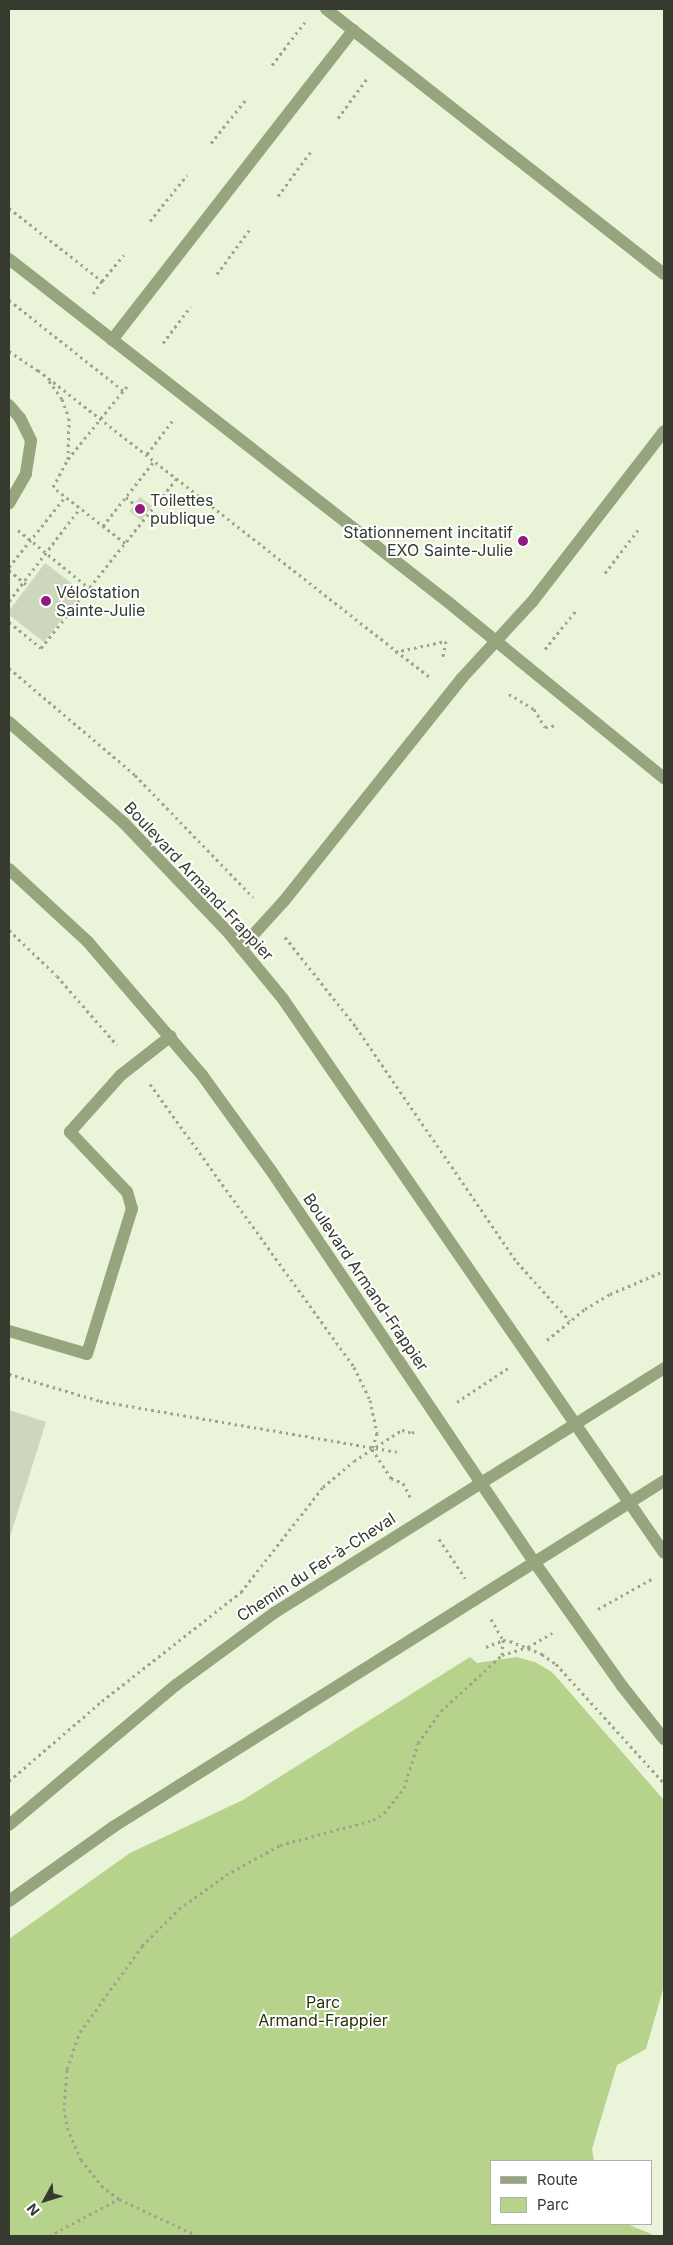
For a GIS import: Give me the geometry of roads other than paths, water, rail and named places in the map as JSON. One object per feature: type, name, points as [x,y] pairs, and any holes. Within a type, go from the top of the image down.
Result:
[{"type":"street","points":[[326,9],[664,274]]},
{"type":"street","points":[[112,340],[353,30]]},
{"type":"street","points":[[9,259],[664,778]]},
{"type":"street","points":[[9,405],[20,418],[31,441],[26,474],[9,503]]},
{"type":"street","points":[[241,948],[279,907],[456,686],[532,602],[664,431]]},
{"type":"street","name":"Boulevard Armand-Frappier","points":[[9,722],[124,823],[241,948],[302,1024],[664,1553]]},
{"type":"street","name":"Boulevard Armand-Frappier","points":[[9,869],[88,942],[171,1036],[272,1172],[535,1563],[622,1686],[664,1739]]},
{"type":"street","points":[[9,1331],[87,1354],[119,1258],[132,1209],[127,1192],[70,1132],[121,1075],[171,1036]]},
{"type":"street","name":"Chemin du Fer-à-Cheval","points":[[9,1825],[176,1685],[244,1635],[480,1482],[664,1368]]},
{"type":"street","points":[[9,1901],[113,1827],[664,1481]]},
{"type":"place","name":"Toilettes publique","points":[[140,509]]},
{"type":"place","name":"Stationnement incitatif EXO Sainte-Julie","points":[[523,541]]},
{"type":"place","name":"Vélostation Sainte-Julie","points":[[46,601]]},
{"type":"park label","name":"Parc Armand-Frappier","points":[[323,2011]]}]
